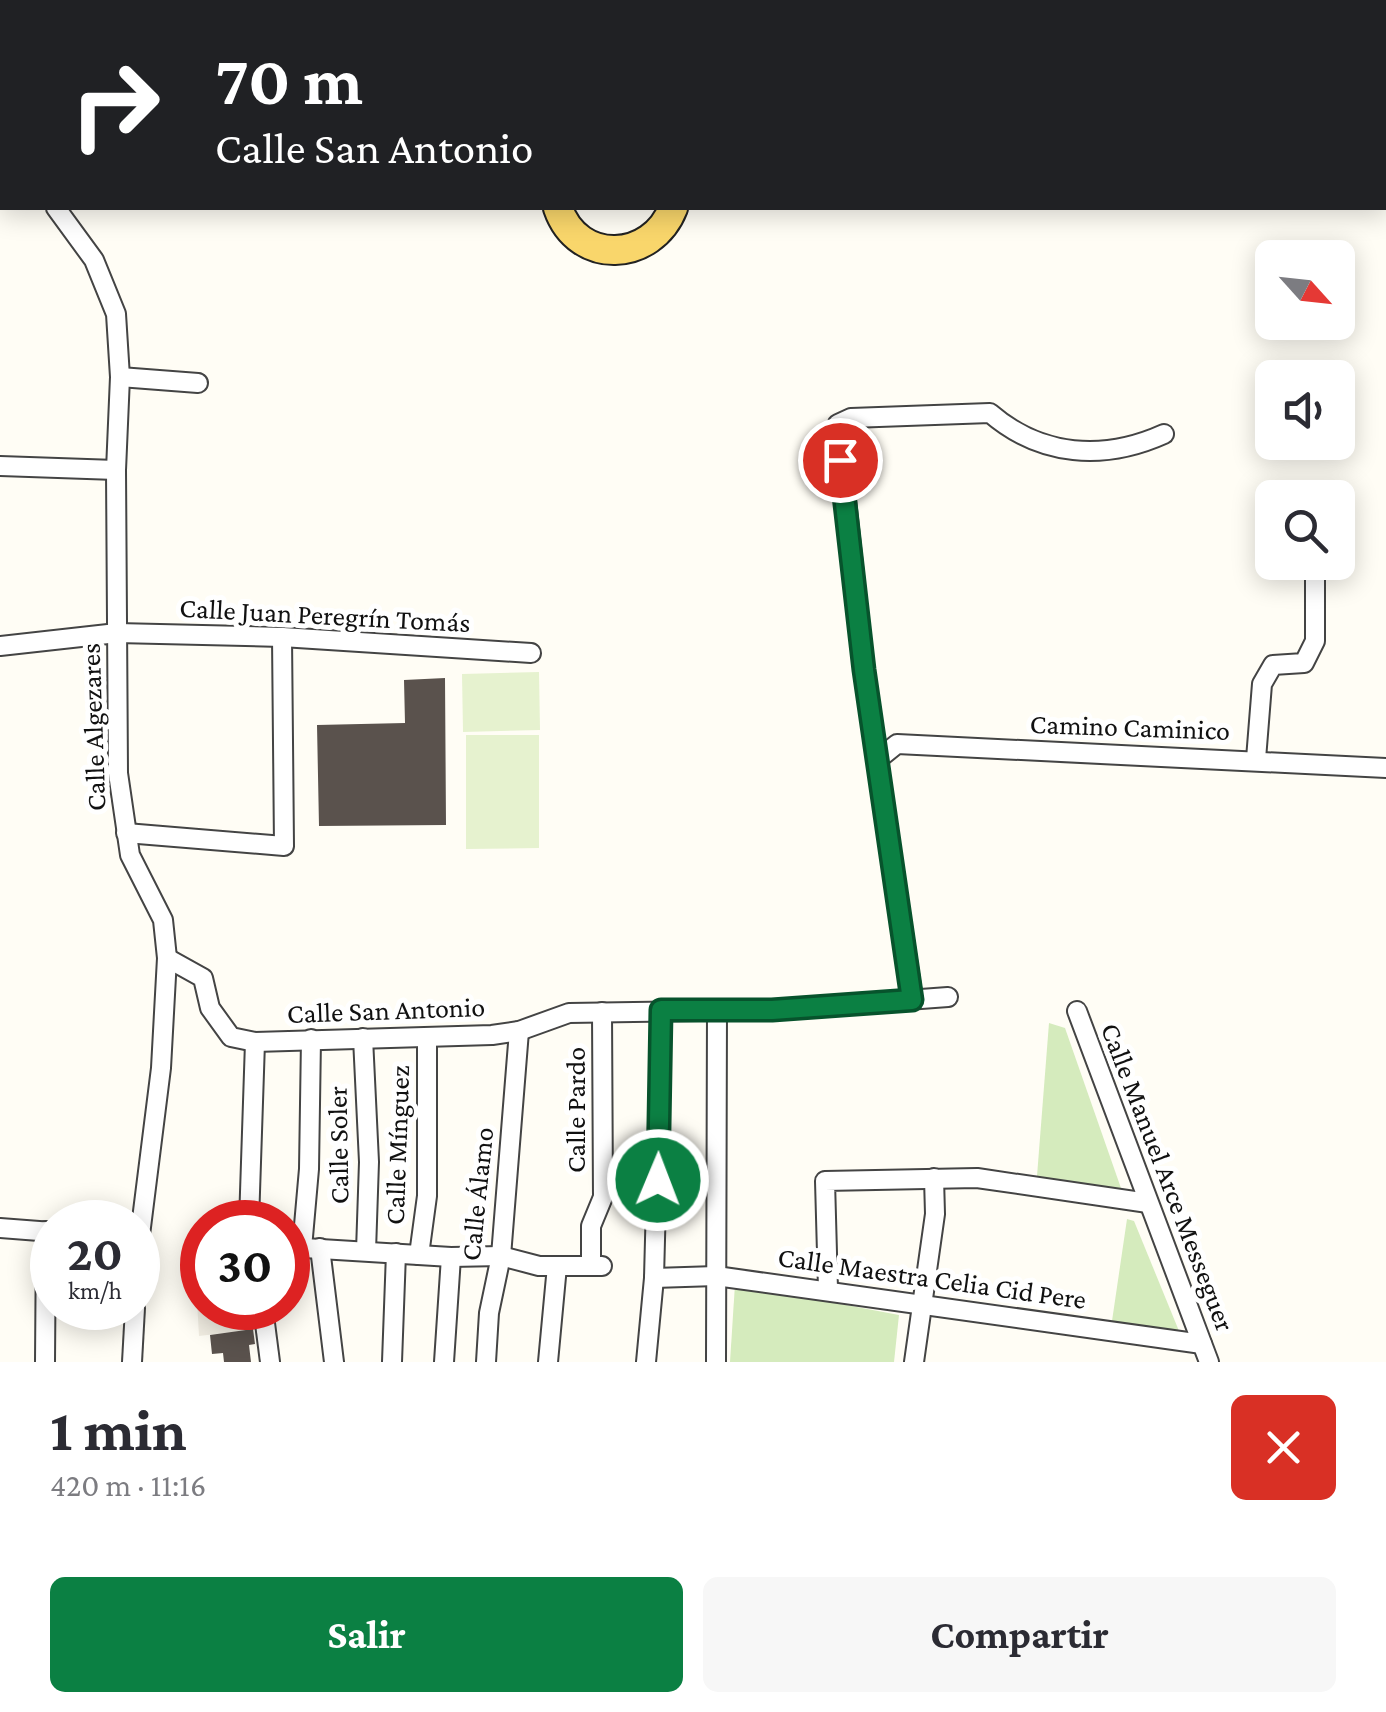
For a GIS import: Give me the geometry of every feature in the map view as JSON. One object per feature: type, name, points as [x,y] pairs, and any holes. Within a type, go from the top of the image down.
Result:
[{"type":"main road","points":[[555,210],[580,240],[612,251],[644,244],[671,214]]},
{"type":"street","name":"Calle Algezares","points":[[58,210],[78,234],[107,286],[116,314],[120,377],[116,470],[118,773],[130,855],[163,920],[167,958],[160,1068],[143,1200]]},
{"type":"street","points":[[120,377],[198,383]]},
{"type":"street","points":[[912,1000],[864,670],[838,424],[851,418],[990,413],[1014,434],[1072,452],[1134,448],[1164,434]]},
{"type":"street","points":[[0,466],[116,470]]},
{"type":"street","points":[[1256,759],[1262,684],[1273,666],[1304,663],[1315,641],[1316,580]]},
{"type":"street","name":"Calle Juan Peregrín Tomás","points":[[0,646],[48,644],[76,635],[117,633],[282,637],[530,653]]},
{"type":"street","points":[[126,832],[284,846],[282,637]]},
{"type":"street","name":"Camino Caminico","points":[[877,760],[898,744],[1386,768]]},
{"type":"street","name":"Calle San Antonio","points":[[167,958],[204,978],[210,1008],[230,1037],[255,1042],[519,1032],[569,1013],[718,1010],[948,997]]},
{"type":"street","points":[[646,1362],[654,1278],[661,1010]]},
{"type":"street","points":[[716,1362],[718,1010]]},
{"type":"street","name":"Calle Pardo","points":[[557,1266],[597,1266],[591,1226],[603,1197],[602,1012]]},
{"type":"street","name":"Calle Manuel Arce Messeguer","points":[[1076,1012],[1206,1353]]},
{"type":"street","name":"Calle Álamo","points":[[486,1362],[488,1313],[501,1256],[519,1032]]},
{"type":"street","name":"Calle Mínguez","points":[[419,1255],[428,1196],[427,1036]]},
{"type":"street","name":"Calle Soler","points":[[363,1038],[369,1162],[366,1251]]},
{"type":"street","points":[[307,1200],[311,1039]]},
{"type":"street","points":[[249,1200],[255,1042]]},
{"type":"street","points":[[914,1362],[934,1214],[934,1178]]},
{"type":"street","points":[[828,1289],[826,1181],[977,1178],[1148,1202]]},
{"type":"street","points":[[0,1228],[30,1230]]},
{"type":"street","points":[[310,1248],[451,1257],[501,1256],[539,1266],[557,1266],[548,1362]]},
{"type":"street","points":[[392,1362],[396,1254]]},
{"type":"street","points":[[444,1362],[451,1257]]},
{"type":"street","points":[[310,1274],[334,1362]]},
{"type":"street","name":"Calle Maestra Celia Cid Pere","points":[[654,1278],[716,1276],[828,1289],[1206,1353]]},
{"type":"street","points":[[45,1362],[46,1330]]},
{"type":"street","points":[[132,1362],[133,1330]]},
{"type":"street","points":[[266,1330],[270,1362]]},
{"type":"green space","points":[[539,672],[540,730],[463,732],[462,674]]},
{"type":"green space","points":[[466,735],[539,735],[539,848],[466,849]]},
{"type":"green space","points":[[1049,1023],[1065,1028],[1122,1191],[1037,1176]]},
{"type":"green space","points":[[1127,1219],[1134,1221],[1179,1331],[1112,1321]]},
{"type":"green space","points":[[735,1284],[899,1315],[894,1362],[730,1362]]},
{"type":"shaded area","points":[[199,1330],[250,1330],[199,1336]]},
{"type":"building","points":[[445,678],[446,825],[319,826],[317,725],[405,723],[404,680]]},
{"type":"building","points":[[253,1330],[255,1344],[249,1345],[251,1362],[224,1362],[223,1353],[212,1354],[210,1335]]},
{"type":"route","points":[[658,1180],[661,1010],[772,1010],[912,1000],[864,670],[840,460]]}]
